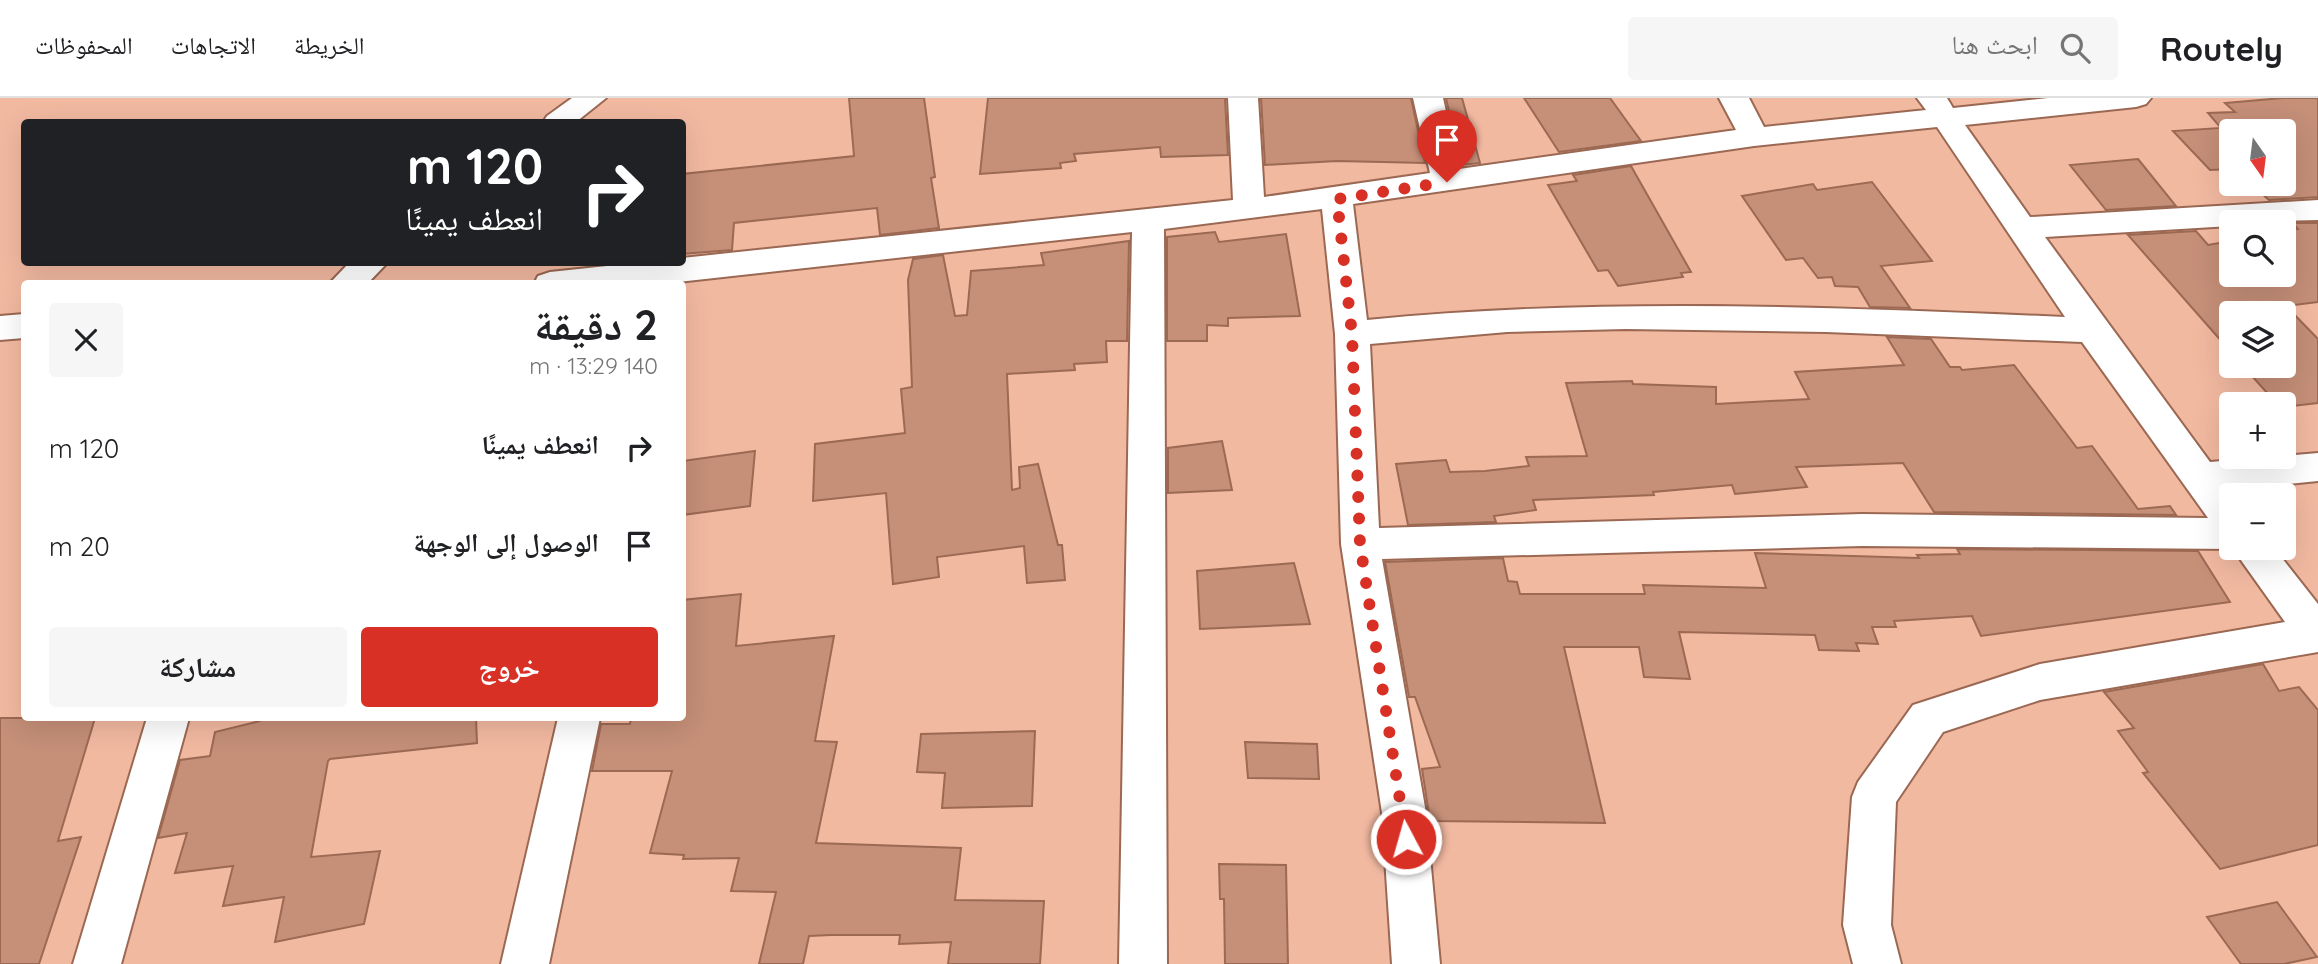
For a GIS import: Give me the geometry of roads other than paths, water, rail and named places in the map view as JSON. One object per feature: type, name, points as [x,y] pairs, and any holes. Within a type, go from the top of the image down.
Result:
[{"type":"street","points":[[561,119],[591,98]]},
{"type":"street","points":[[1243,98],[1249,209]]},
{"type":"street","points":[[1428,98],[1447,182]]},
{"type":"street","points":[[1734,98],[1754,137]]},
{"type":"street","points":[[634,280],[676,278],[1337,199],[1937,107],[2136,98]]},
{"type":"street","points":[[1937,107],[2092,330],[2219,504]]},
{"type":"street","points":[[1337,199],[1352,334],[1360,544],[1404,813],[1416,964]]},
{"type":"street","points":[[2020,228],[2318,210]]},
{"type":"street","points":[[1143,964],[1148,221]]},
{"type":"street","points":[[350,280],[367,266]]},
{"type":"street","points":[[1352,334],[1464,323],[1587,317],[1811,320],[2092,330]]},
{"type":"street","points":[[0,328],[21,326]]},
{"type":"street","points":[[2200,478],[2318,467]]},
{"type":"street","points":[[1360,544],[1615,534],[1862,530],[2219,534]]},
{"type":"street","points":[[1877,964],[1867,925],[1874,797],[1928,718],[2040,682],[2318,634],[2261,560]]},
{"type":"street","points":[[97,964],[167,721]]},
{"type":"street","points":[[525,964],[578,721]]}]
